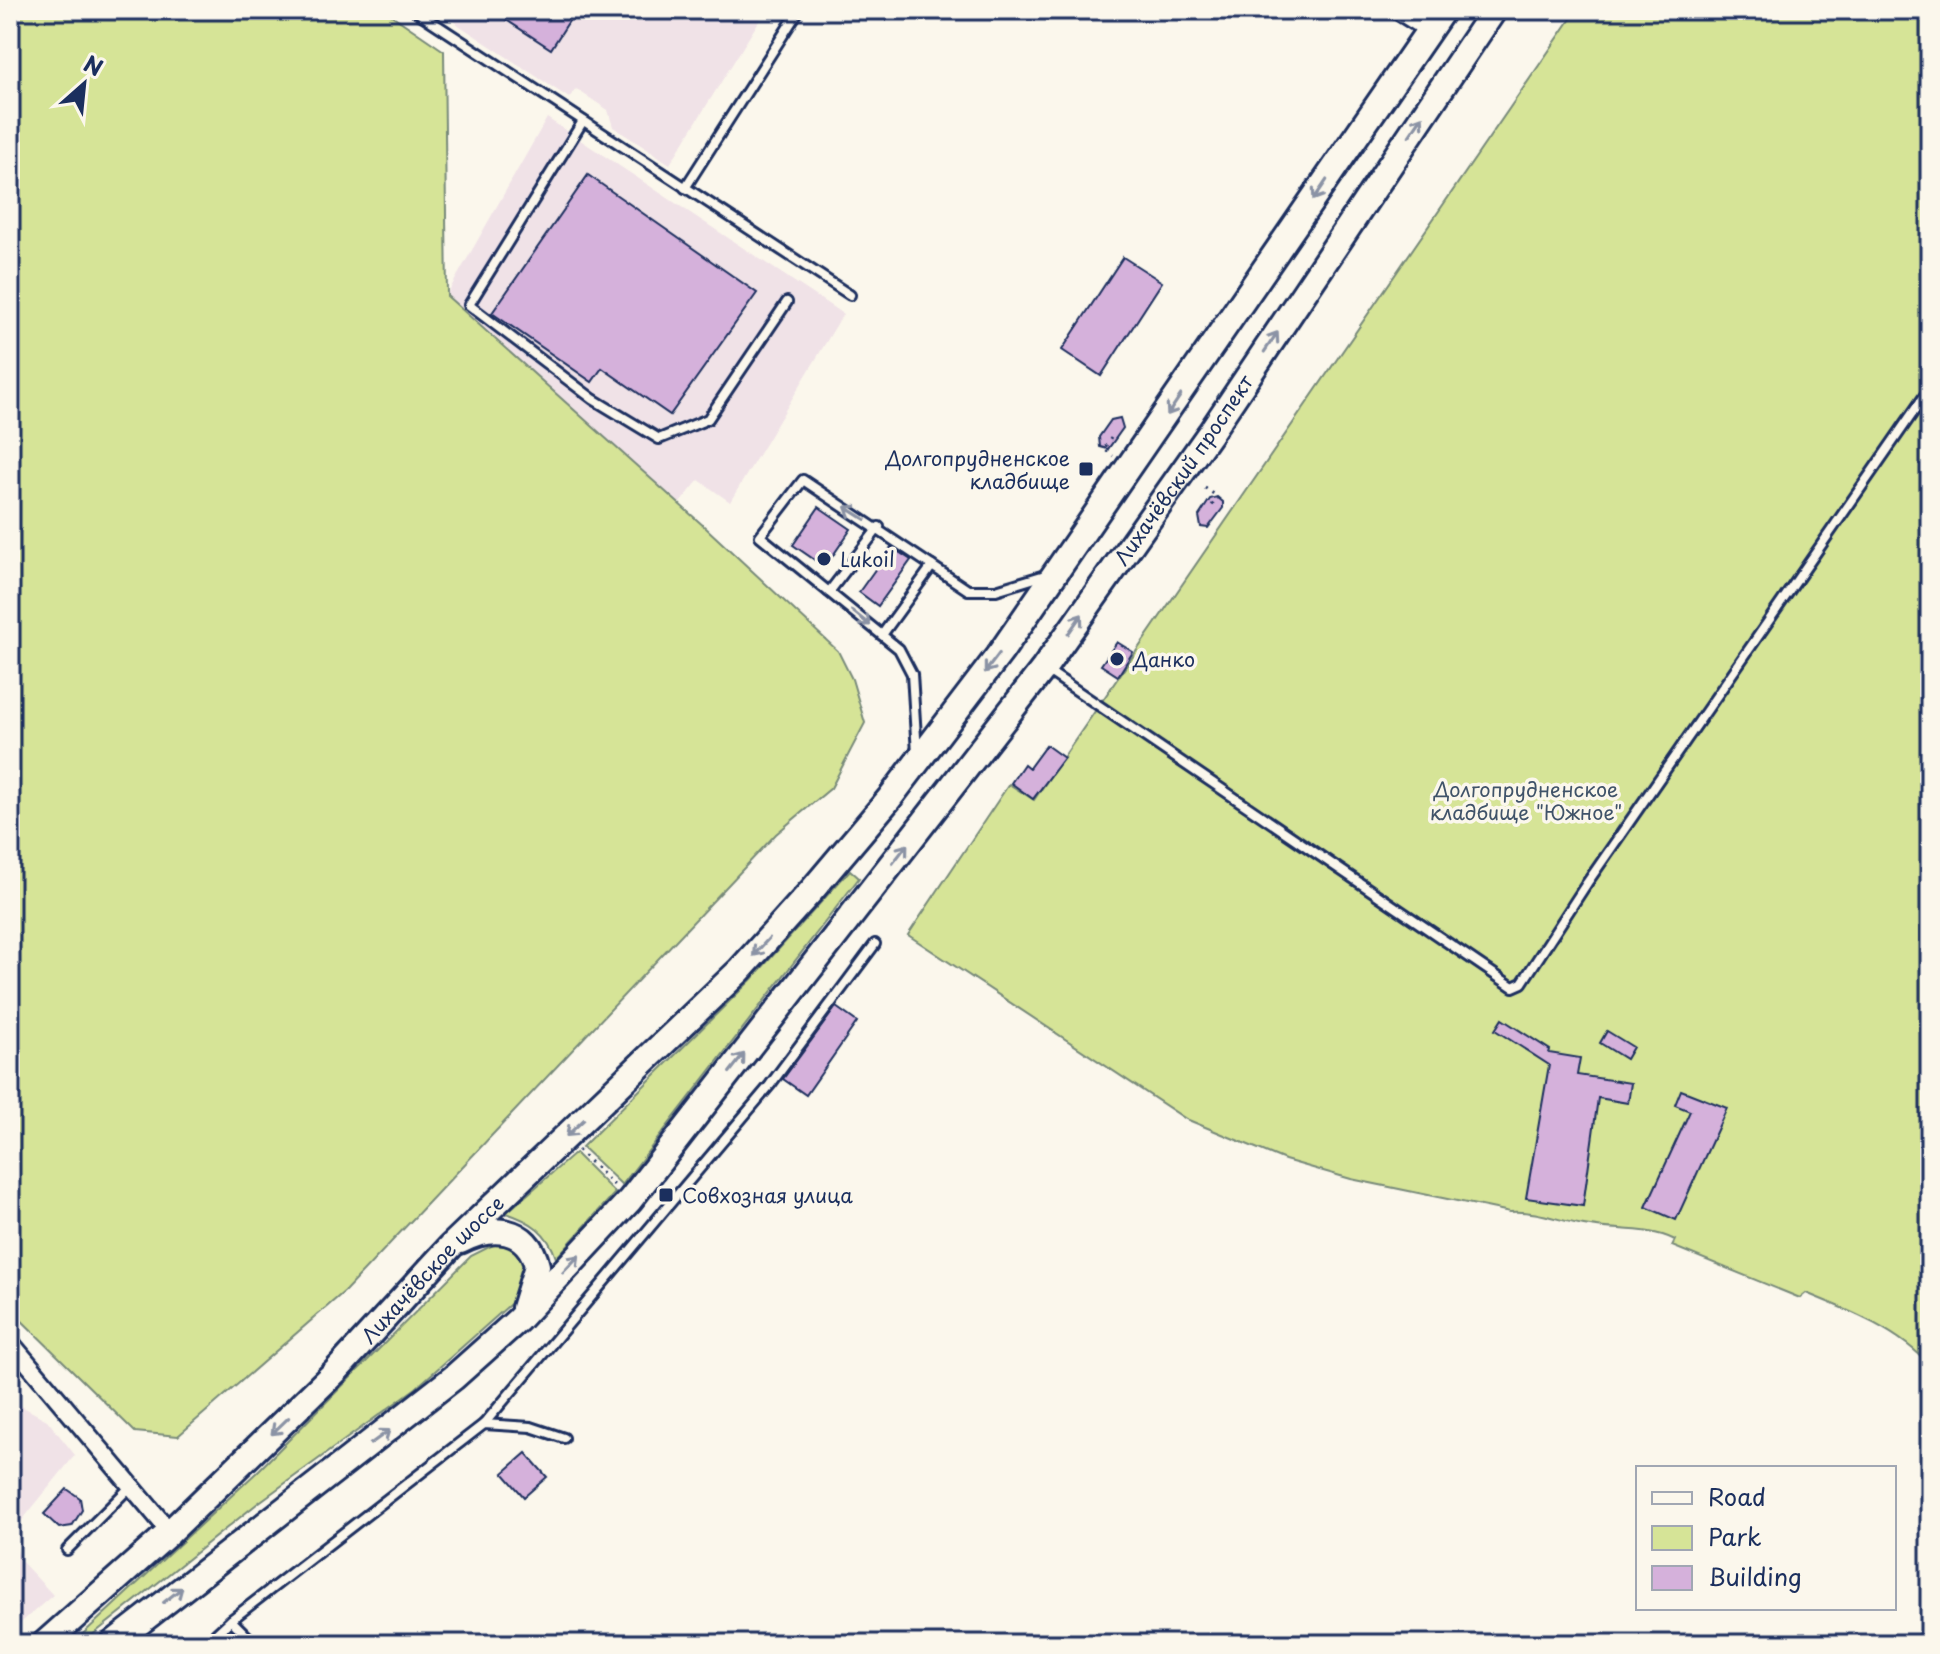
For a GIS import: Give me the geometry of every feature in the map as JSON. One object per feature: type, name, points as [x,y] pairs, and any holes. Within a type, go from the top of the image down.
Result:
[{"type":"main road","name":"Лихачёвский проспект","points":[[518,1320],[630,1200],[1044,668],[1210,433],[1494,10]]},
{"type":"main road","points":[[917,762],[1063,562],[1436,20]]},
{"type":"main road","name":"Лихачёвское шоссе","points":[[44,1644],[170,1532],[336,1371],[451,1246],[740,970],[813,889],[917,762]]},
{"type":"main road","points":[[112,1644],[275,1515],[399,1423],[518,1320],[535,1281],[537,1266],[527,1243],[518,1235],[492,1230],[477,1232],[451,1246]]},
{"type":"street","points":[[1397,10],[1436,20]]},
{"type":"street","points":[[10,1342],[170,1532]]},
{"type":"lane","points":[[414,10],[850,295]]},
{"type":"lane","points":[[685,188],[799,10]]},
{"type":"lane","points":[[583,121],[469,305],[593,399],[659,439],[708,419],[787,302]]},
{"type":"lane","points":[[1044,668],[1513,987],[1522,983],[1587,883],[1930,388]]},
{"type":"lane","points":[[917,762],[912,674],[899,649],[760,536],[803,480],[879,527],[968,590],[996,590],[1038,579],[1063,562]]},
{"type":"lane","points":[[829,592],[879,527]]},
{"type":"lane","points":[[882,635],[932,566]]},
{"type":"lane","points":[[205,1644],[231,1620],[484,1424],[770,1085],[875,944]]},
{"type":"lane","points":[[484,1424],[531,1427],[564,1438]]},
{"type":"lane","points":[[67,1550],[131,1486]]},
{"type":"lane","points":[[231,1620],[255,1644]]},
{"type":"path","points":[[1111,438],[1104,449],[1114,456]]},
{"type":"path","points":[[1205,488],[1218,497],[1211,507]]},
{"type":"path","points":[[578,1150],[618,1189]]},
{"type":"shaded area","points":[[436,10],[766,10],[670,164],[613,127],[608,110],[576,89],[569,98]]},
{"type":"shaded area","points":[[547,118],[843,314],[730,502],[699,480],[679,504],[446,296]]},
{"type":"shaded area","points":[[10,1400],[47,1420],[75,1455],[11,1534],[21,1561],[53,1595],[10,1632]]},
{"type":"green space","points":[[10,10],[384,10],[444,51],[447,296],[838,651],[852,679],[865,723],[831,788],[776,834],[345,1291],[178,1436],[135,1432],[10,1309]]},
{"type":"green space","name":"Долгопрудненское кладбище \"Южное\"","points":[[1577,10],[1930,10],[1930,1366],[1904,1342],[1856,1314],[1806,1293],[1800,1298],[1672,1246],[1675,1240],[1665,1236],[1510,1212],[1351,1179],[1285,1160],[1186,1119],[908,935],[1009,784],[1034,800]]},
{"type":"green space","points":[[850,870],[859,878],[622,1185],[582,1147],[751,980]]},
{"type":"green space","points":[[575,1153],[615,1193],[556,1258],[543,1234],[506,1213]]},
{"type":"green space","points":[[495,1244],[509,1246],[524,1261],[527,1271],[516,1299],[416,1388],[258,1503],[81,1644],[72,1644],[257,1472],[471,1256]]},
{"type":"building","points":[[491,10],[576,10],[551,49]]},
{"type":"building","points":[[588,175],[757,293],[670,415],[602,368],[592,382],[492,313]]},
{"type":"building","points":[[1123,257],[1162,282],[1101,376],[1062,350]]},
{"type":"building","points":[[1120,418],[1123,428],[1108,449],[1100,447],[1099,437],[1111,420]]},
{"type":"building","points":[[1217,497],[1223,502],[1223,508],[1208,528],[1201,527],[1199,516],[1210,499]]},
{"type":"building","points":[[819,507],[851,529],[825,567],[793,545]]},
{"type":"building","points":[[891,547],[911,560],[878,606],[859,592]]},
{"type":"building","name":"Данко","points":[[1117,642],[1133,652],[1118,676],[1101,665]]},
{"type":"building","points":[[1046,745],[1064,758],[1033,799],[1011,783],[1024,764],[1029,768]]},
{"type":"building","points":[[836,1007],[857,1022],[806,1095],[783,1079]]},
{"type":"building","points":[[1502,1019],[1550,1050],[1549,1053],[1580,1058],[1577,1075],[1631,1083],[1628,1103],[1598,1098],[1583,1206],[1526,1198],[1549,1065],[1495,1030]]},
{"type":"building","points":[[1607,1031],[1633,1047],[1626,1059],[1600,1043]]},
{"type":"building","points":[[1681,1090],[1727,1108],[1676,1220],[1646,1207],[1690,1111],[1675,1105]]},
{"type":"building","points":[[526,1453],[547,1477],[524,1497],[503,1473]]},
{"type":"building","points":[[67,1489],[80,1498],[82,1510],[72,1526],[59,1528],[44,1514]]},
{"type":"place","name":"Долгопрудненское кладбище","points":[[1086,469]]},
{"type":"place","name":"Lukoil","points":[[824,559]]},
{"type":"place","name":"Данко","points":[[1117,659]]},
{"type":"place","name":"Совхозная улица","points":[[666,1195]]}]
